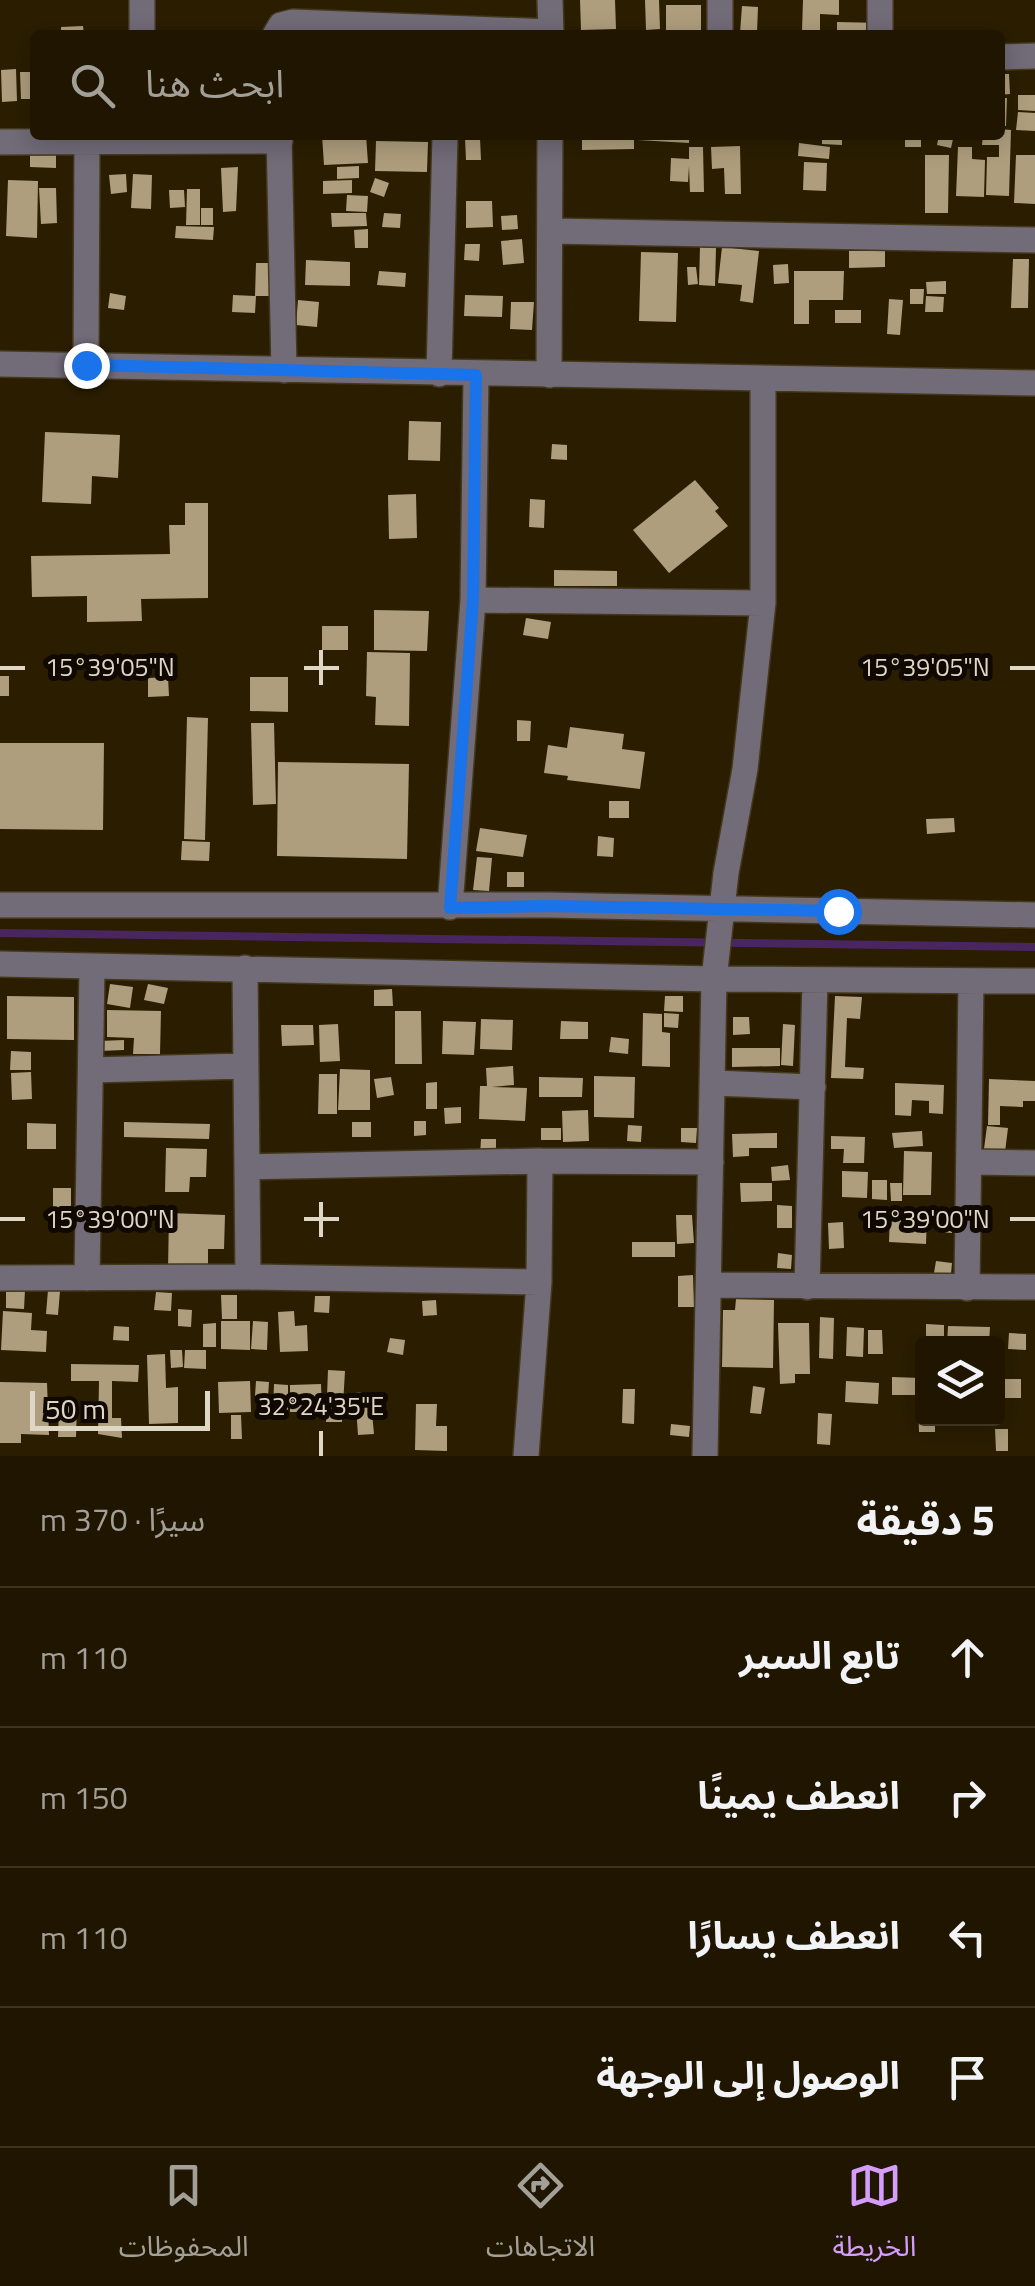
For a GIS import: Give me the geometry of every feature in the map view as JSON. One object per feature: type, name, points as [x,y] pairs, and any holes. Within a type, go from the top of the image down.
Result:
[{"type":"street","points":[[142,0],[142,30]]},
{"type":"street","points":[[550,0],[551,30]]},
{"type":"street","points":[[720,0],[720,30]]},
{"type":"street","points":[[880,0],[880,30]]},
{"type":"street","points":[[278,30],[281,25],[293,22],[416,30]]},
{"type":"street","points":[[1005,57],[1035,56]]},
{"type":"street","points":[[0,142],[88,140],[86,365]]},
{"type":"street","points":[[279,140],[284,370]]},
{"type":"street","points":[[439,374],[445,140]]},
{"type":"street","points":[[549,376],[550,140]]},
{"type":"street","points":[[550,231],[1035,240]]},
{"type":"street","points":[[0,364],[1035,383]]},
{"type":"street","points":[[450,908],[473,600],[476,375]]},
{"type":"street","points":[[705,1456],[714,979],[721,910],[745,769],[763,603],[763,379]]},
{"type":"street","points":[[473,600],[763,603]]},
{"type":"street","points":[[0,905],[549,906],[1035,915]]},
{"type":"street","points":[[0,964],[714,979],[1035,981]]},
{"type":"street","points":[[87,1278],[92,968]]},
{"type":"street","points":[[245,968],[248,1276]]},
{"type":"street","points":[[807,1287],[816,980]]},
{"type":"street","points":[[967,1288],[970,981]]},
{"type":"street","points":[[91,1070],[244,1066]]},
{"type":"street","points":[[713,1083],[813,1087]]},
{"type":"street","points":[[526,1456],[539,1282],[540,1161]]},
{"type":"street","points":[[247,1167],[711,1162]]},
{"type":"street","points":[[968,1162],[1035,1163]]},
{"type":"street","points":[[0,1278],[248,1276],[539,1282]]},
{"type":"street","points":[[710,1285],[1035,1287]]},
{"type":"building","points":[[580,0],[615,0],[616,29],[581,30]]},
{"type":"building","points":[[645,0],[659,0],[660,29],[646,30]]},
{"type":"building","points":[[803,0],[839,0],[839,15],[820,14],[820,30],[802,30]]},
{"type":"building","points":[[666,5],[701,5],[701,30],[666,30]]},
{"type":"building","points":[[742,6],[758,7],[757,30],[740,30]]},
{"type":"building","points":[[837,22],[881,23],[881,30],[837,30]]},
{"type":"building","points":[[83,26],[83,30],[61,30]]},
{"type":"building","points":[[16,69],[17,101],[2,102],[1,70]]},
{"type":"building","points":[[20,72],[30,72],[30,99],[21,99]]},
{"type":"building","points":[[1005,74],[1009,74],[1010,94],[1005,94]]},
{"type":"building","points":[[1018,95],[1035,95],[1035,111],[1018,110]]},
{"type":"building","points":[[1018,112],[1035,113],[1035,131],[1016,130]]},
{"type":"building","points":[[1005,129],[1011,130],[1009,196],[986,195],[987,157],[999,157],[999,145],[982,145],[982,140],[1005,140]]},
{"type":"building","points":[[322,140],[366,140],[368,163],[324,165]]},
{"type":"building","points":[[465,140],[480,140],[481,160],[466,160]]},
{"type":"building","points":[[582,140],[634,140],[634,149],[582,150]]},
{"type":"building","points":[[637,140],[689,140],[689,143]]},
{"type":"building","points":[[822,140],[842,140],[842,145],[822,144]]},
{"type":"building","points":[[905,140],[921,140],[921,147],[905,147]]},
{"type":"building","points":[[938,140],[953,140],[951,148],[937,145]]},
{"type":"building","points":[[376,141],[428,142],[427,172],[375,171]]},
{"type":"building","points":[[799,143],[830,147],[829,159],[798,156]]},
{"type":"building","points":[[740,146],[741,194],[725,194],[724,168],[712,169],[711,147]]},
{"type":"building","points":[[689,147],[703,147],[704,192],[690,192],[689,166],[688,182],[670,181],[671,158],[689,159]]},
{"type":"building","points":[[958,147],[972,147],[972,159],[985,160],[984,197],[956,196]]},
{"type":"building","points":[[30,155],[56,155],[56,168],[30,167]]},
{"type":"building","points":[[925,155],[949,155],[948,213],[925,213]]},
{"type":"building","points":[[1016,155],[1035,155],[1035,204],[1014,203]]},
{"type":"building","points":[[804,162],[827,163],[826,191],[803,190]]},
{"type":"building","points":[[359,166],[359,178],[337,179],[337,167]]},
{"type":"building","points":[[238,167],[236,211],[223,212],[221,168]]},
{"type":"building","points":[[126,174],[127,192],[111,194],[109,175]]},
{"type":"building","points":[[133,174],[152,175],[151,209],[131,208]]},
{"type":"building","points":[[375,178],[389,183],[384,197],[370,192]]},
{"type":"building","points":[[8,180],[38,181],[37,238],[6,236]]},
{"type":"building","points":[[352,180],[352,193],[323,194],[323,181]]},
{"type":"building","points":[[39,188],[56,188],[57,223],[41,224]]},
{"type":"building","points":[[187,189],[200,189],[200,225],[186,225]]},
{"type":"building","points":[[169,190],[184,190],[185,207],[170,208]]},
{"type":"building","points":[[347,195],[368,196],[367,212],[346,211]]},
{"type":"building","points":[[466,201],[492,201],[493,227],[466,228]]},
{"type":"building","points":[[201,208],[213,208],[213,225],[201,225]]},
{"type":"building","points":[[331,213],[366,213],[367,226],[332,227]]},
{"type":"building","points":[[384,213],[401,214],[400,228],[382,227]]},
{"type":"building","points":[[517,215],[518,229],[502,230],[501,216]]},
{"type":"building","points":[[176,226],[214,227],[213,240],[175,238]]},
{"type":"building","points":[[368,229],[368,248],[355,248],[354,230]]},
{"type":"building","points":[[522,239],[524,263],[503,265],[501,241]]},
{"type":"building","points":[[465,244],[480,244],[479,261],[464,260]]},
{"type":"building","points":[[700,247],[716,248],[715,286],[699,285]]},
{"type":"building","points":[[722,247],[759,251],[753,303],[740,301],[742,285],[718,283]]},
{"type":"building","points":[[849,251],[885,251],[885,267],[849,268]]},
{"type":"building","points":[[641,252],[678,253],[676,322],[639,321]]},
{"type":"building","points":[[1013,259],[1029,259],[1028,308],[1011,308]]},
{"type":"building","points":[[306,260],[350,262],[350,286],[305,285]]},
{"type":"building","points":[[256,263],[275,263],[273,296],[256,296],[255,313],[232,312],[233,295],[255,296]]},
{"type":"building","points":[[788,264],[789,283],[774,284],[773,265]]},
{"type":"building","points":[[687,267],[696,267],[698,284],[688,285]]},
{"type":"building","points":[[379,271],[406,273],[405,287],[377,285]]},
{"type":"building","points":[[794,271],[844,271],[843,300],[809,300],[809,324],[794,324]]},
{"type":"building","points":[[946,281],[946,294],[927,294],[926,282]]},
{"type":"building","points":[[910,289],[924,289],[923,304],[910,304]]},
{"type":"building","points":[[110,293],[126,296],[124,310],[108,308]]},
{"type":"building","points":[[465,295],[503,296],[502,317],[464,316]]},
{"type":"building","points":[[926,296],[944,297],[943,312],[925,312]]},
{"type":"building","points":[[889,299],[903,300],[900,335],[887,334]]},
{"type":"building","points":[[298,300],[319,302],[317,327],[296,325]]},
{"type":"building","points":[[511,302],[534,302],[532,330],[510,329]]},
{"type":"building","points":[[835,310],[861,310],[861,323],[835,323]]},
{"type":"building","points":[[409,421],[441,422],[440,461],[408,460]]},
{"type":"building","points":[[45,432],[120,435],[118,478],[92,476],[91,504],[42,502]]},
{"type":"building","points":[[552,444],[567,445],[567,460],[551,459]]},
{"type":"building","points":[[695,480],[719,508],[715,511],[728,526],[669,573],[633,530]]},
{"type":"building","points":[[416,494],[417,538],[389,539],[388,495]]},
{"type":"building","points":[[530,499],[545,500],[544,528],[529,527]]},
{"type":"building","points":[[185,503],[208,503],[208,598],[141,599],[142,621],[87,622],[87,596],[32,597],[31,556],[170,554],[169,525],[185,525]]},
{"type":"building","points":[[554,570],[617,571],[617,586],[554,586]]},
{"type":"building","points":[[374,610],[429,611],[427,651],[374,650]]},
{"type":"building","points":[[526,618],[551,622],[548,639],[523,635]]},
{"type":"building","points":[[322,626],[348,626],[348,650],[322,650]]},
{"type":"building","points":[[367,652],[410,653],[409,726],[375,725],[376,697],[366,696]]},
{"type":"building","points":[[0,676],[9,676],[9,696],[0,696]]},
{"type":"building","points":[[168,677],[169,696],[148,697],[148,678]]},
{"type":"building","points":[[250,677],[288,677],[288,712],[250,711]]},
{"type":"building","points":[[187,717],[208,718],[205,840],[184,839]]},
{"type":"building","points":[[517,720],[531,721],[530,741],[517,741]]},
{"type":"building","points":[[251,723],[274,723],[276,804],[253,805]]},
{"type":"building","points":[[570,727],[624,734],[622,749],[645,752],[640,789],[567,780],[568,776],[544,773],[548,745],[567,748]]},
{"type":"building","points":[[0,743],[104,743],[103,830],[0,829]]},
{"type":"building","points":[[278,762],[409,764],[407,859],[277,856]]},
{"type":"building","points":[[609,801],[629,801],[629,818],[609,818]]},
{"type":"building","points":[[954,818],[955,832],[927,834],[926,819]]},
{"type":"building","points":[[480,828],[527,835],[523,857],[476,851]]},
{"type":"building","points":[[598,836],[614,838],[613,857],[597,856]]},
{"type":"building","points":[[182,841],[210,842],[209,861],[181,860]]},
{"type":"building","points":[[477,857],[492,858],[489,891],[473,890]]},
{"type":"building","points":[[507,872],[524,872],[524,887],[507,887]]},
{"type":"building","points":[[110,984],[133,987],[130,1008],[107,1004]]},
{"type":"building","points":[[148,984],[168,988],[164,1004],[144,1000]]},
{"type":"building","points":[[392,989],[393,1006],[374,1006],[374,990]]},
{"type":"building","points":[[7,996],[74,997],[74,1040],[7,1039]]},
{"type":"building","points":[[665,996],[683,996],[683,1012],[664,1011]]},
{"type":"building","points":[[835,996],[862,997],[860,1019],[847,1018],[845,1067],[864,1068],[863,1079],[831,1078]]},
{"type":"building","points":[[107,1010],[161,1011],[160,1054],[133,1054],[134,1038],[107,1037]]},
{"type":"building","points":[[395,1011],[421,1011],[422,1064],[395,1064]]},
{"type":"building","points":[[643,1013],[662,1014],[662,1032],[670,1033],[670,1067],[642,1066]]},
{"type":"building","points":[[664,1013],[679,1014],[678,1028],[664,1027]]},
{"type":"building","points":[[733,1017],[749,1017],[750,1034],[733,1035]]},
{"type":"building","points":[[481,1019],[513,1020],[512,1050],[480,1049]]},
{"type":"building","points":[[443,1021],[476,1022],[474,1055],[442,1054]]},
{"type":"building","points":[[561,1021],[588,1022],[588,1039],[560,1039]]},
{"type":"building","points":[[338,1024],[340,1061],[320,1062],[319,1025]]},
{"type":"building","points":[[783,1024],[795,1025],[793,1066],[781,1065]]},
{"type":"building","points":[[281,1025],[313,1025],[314,1045],[282,1046]]},
{"type":"building","points":[[611,1037],[629,1039],[628,1054],[609,1052]]},
{"type":"building","points":[[124,1040],[124,1050],[99,1051],[99,1041]]},
{"type":"building","points":[[732,1048],[780,1048],[780,1066],[732,1067]]},
{"type":"building","points":[[11,1051],[31,1052],[31,1070],[10,1070]]},
{"type":"building","points":[[513,1066],[514,1085],[492,1087],[527,1088],[525,1121],[479,1119],[480,1086],[487,1086],[486,1068]]},
{"type":"building","points":[[340,1069],[370,1070],[370,1110],[338,1110]]},
{"type":"building","points":[[31,1072],[32,1099],[12,1100],[11,1073]]},
{"type":"building","points":[[319,1074],[337,1074],[337,1114],[318,1114]]},
{"type":"building","points":[[594,1076],[635,1077],[634,1118],[594,1117]]},
{"type":"building","points":[[391,1077],[394,1095],[377,1098],[374,1079]]},
{"type":"building","points":[[539,1077],[583,1078],[582,1097],[539,1097]]},
{"type":"building","points":[[989,1079],[1035,1081],[1035,1101],[1023,1101],[1023,1107],[1000,1106],[1000,1125],[988,1125]]},
{"type":"building","points":[[437,1082],[437,1109],[426,1109],[426,1083]]},
{"type":"building","points":[[895,1083],[944,1085],[943,1114],[929,1113],[929,1101],[912,1100],[911,1116],[895,1115]]},
{"type":"building","points":[[461,1107],[461,1123],[445,1124],[444,1108]]},
{"type":"building","points":[[588,1110],[589,1141],[563,1142],[562,1111]]},
{"type":"building","points":[[414,1121],[426,1121],[426,1135],[414,1136]]},
{"type":"building","points":[[124,1122],[210,1124],[209,1139],[124,1137]]},
{"type":"building","points":[[352,1122],[371,1122],[371,1137],[352,1137]]},
{"type":"building","points":[[27,1123],[56,1124],[56,1149],[27,1149]]},
{"type":"building","points":[[628,1125],[642,1126],[641,1142],[627,1141]]},
{"type":"building","points":[[987,1126],[1008,1128],[1005,1152],[984,1149]]},
{"type":"building","points":[[541,1128],[561,1128],[561,1140],[541,1140]]},
{"type":"building","points":[[681,1128],[697,1128],[696,1143],[681,1142]]},
{"type":"building","points":[[922,1131],[923,1146],[894,1148],[892,1133]]},
{"type":"building","points":[[777,1133],[777,1148],[749,1148],[749,1156],[733,1157],[732,1134]]},
{"type":"building","points":[[831,1136],[865,1137],[864,1163],[843,1163],[844,1149],[831,1149]]},
{"type":"building","points":[[481,1139],[496,1139],[496,1155],[480,1155]]},
{"type":"building","points":[[166,1148],[207,1149],[206,1177],[190,1177],[189,1192],[165,1192]]},
{"type":"building","points":[[904,1151],[932,1152],[931,1195],[903,1195]]},
{"type":"building","points":[[788,1165],[790,1180],[772,1181],[771,1167]]},
{"type":"building","points":[[842,1171],[868,1172],[867,1198],[842,1197]]},
{"type":"building","points":[[872,1180],[887,1180],[887,1200],[872,1199]]},
{"type":"building","points":[[740,1183],[772,1183],[772,1201],[741,1202]]},
{"type":"building","points":[[890,1183],[902,1183],[902,1201],[891,1201]]},
{"type":"building","points":[[53,1188],[71,1188],[71,1223],[53,1223]]},
{"type":"building","points":[[777,1205],[792,1206],[792,1228],[777,1228]]},
{"type":"building","points":[[169,1213],[225,1215],[224,1249],[208,1249],[208,1272],[168,1271]]},
{"type":"building","points":[[940,1213],[953,1215],[952,1233],[939,1232]]},
{"type":"building","points":[[676,1215],[692,1215],[694,1243],[677,1244]]},
{"type":"building","points":[[890,1215],[927,1216],[926,1244],[889,1242]]},
{"type":"building","points":[[843,1222],[844,1248],[829,1249],[828,1223]]},
{"type":"building","points":[[632,1242],[675,1242],[675,1257],[632,1257]]},
{"type":"building","points":[[778,1253],[792,1255],[791,1269],[777,1268]]},
{"type":"building","points":[[936,1261],[952,1263],[951,1274],[934,1273]]},
{"type":"building","points":[[693,1275],[694,1307],[678,1307],[678,1276]]},
{"type":"building","points":[[6,1289],[25,1290],[24,1309],[6,1308]]},
{"type":"building","points":[[48,1290],[60,1291],[58,1315],[46,1314]]},
{"type":"building","points":[[156,1292],[172,1293],[171,1311],[154,1310]]},
{"type":"building","points":[[221,1295],[237,1295],[237,1319],[222,1319]]},
{"type":"building","points":[[315,1296],[330,1296],[329,1313],[314,1312]]},
{"type":"building","points":[[736,1299],[774,1300],[773,1368],[722,1367],[723,1310],[735,1310]]},
{"type":"building","points":[[436,1300],[437,1315],[423,1316],[422,1301]]},
{"type":"building","points":[[178,1309],[192,1310],[191,1327],[178,1326]]},
{"type":"building","points":[[3,1311],[32,1313],[31,1330],[47,1331],[46,1352],[1,1350]]},
{"type":"building","points":[[294,1311],[295,1326],[307,1325],[308,1351],[280,1352],[278,1312]]},
{"type":"building","points":[[820,1317],[834,1318],[833,1359],[819,1358]]},
{"type":"building","points":[[221,1321],[250,1321],[250,1350],[221,1349]]},
{"type":"building","points":[[253,1321],[268,1322],[267,1350],[251,1349]]},
{"type":"building","points":[[216,1323],[216,1347],[203,1347],[203,1324]]},
{"type":"building","points":[[778,1323],[809,1323],[810,1374],[795,1374],[795,1383],[780,1384]]},
{"type":"building","points":[[926,1324],[944,1325],[944,1336],[926,1336]]},
{"type":"building","points":[[114,1326],[129,1327],[129,1341],[113,1340]]},
{"type":"building","points":[[948,1326],[990,1327],[989,1336],[947,1336]]},
{"type":"building","points":[[847,1327],[864,1328],[863,1357],[846,1356]]},
{"type":"building","points":[[868,1330],[882,1330],[883,1354],[868,1354]]},
{"type":"building","points":[[1009,1333],[1026,1334],[1026,1350],[1008,1349]]},
{"type":"building","points":[[390,1338],[405,1340],[403,1355],[387,1352]]},
{"type":"building","points":[[170,1350],[182,1350],[183,1367],[171,1368]]},
{"type":"building","points":[[185,1350],[206,1350],[206,1369],[184,1368]]},
{"type":"building","points":[[165,1354],[166,1388],[178,1387],[178,1423],[149,1424],[147,1355]]},
{"type":"building","points":[[71,1364],[139,1365],[138,1382],[112,1381],[112,1418],[121,1418],[122,1438],[98,1434],[99,1381],[71,1381]]},
{"type":"building","points":[[328,1370],[345,1371],[342,1422],[326,1422]]},
{"type":"building","points":[[892,1377],[915,1378],[915,1395],[892,1395]]},
{"type":"building","points":[[1005,1379],[1021,1379],[1021,1398],[1005,1398]]},
{"type":"building","points":[[250,1381],[251,1412],[219,1413],[218,1382]]},
{"type":"building","points":[[256,1381],[269,1382],[268,1397],[255,1396]]},
{"type":"building","points":[[846,1381],[879,1383],[878,1404],[845,1402]]},
{"type":"building","points":[[0,1382],[47,1383],[49,1435],[21,1434],[21,1443],[0,1443]]},
{"type":"building","points":[[274,1384],[288,1385],[288,1413],[273,1413]]},
{"type":"building","points":[[321,1384],[322,1412],[290,1412],[290,1385]]},
{"type":"building","points":[[753,1386],[765,1388],[761,1414],[750,1413]]},
{"type":"building","points":[[623,1389],[635,1389],[634,1424],[622,1423]]},
{"type":"building","points":[[370,1392],[374,1434],[358,1435],[355,1393]]},
{"type":"building","points":[[416,1404],[437,1404],[436,1426],[447,1426],[447,1451],[415,1450]]},
{"type":"building","points":[[59,1406],[77,1406],[76,1437],[58,1437]]},
{"type":"building","points":[[818,1413],[832,1414],[830,1445],[817,1444]]},
{"type":"building","points":[[231,1415],[241,1415],[242,1439],[231,1439]]},
{"type":"building","points":[[671,1424],[690,1426],[689,1437],[670,1435]]},
{"type":"building","points":[[919,1426],[935,1426],[935,1432],[919,1432]]},
{"type":"building","points":[[995,1429],[1008,1429],[1008,1451],[996,1451]]},
{"type":"waterway","points":[[0,933],[1035,947]]},
{"type":"route","points":[[86,365],[476,375],[473,600],[450,908],[838,911]]}]
